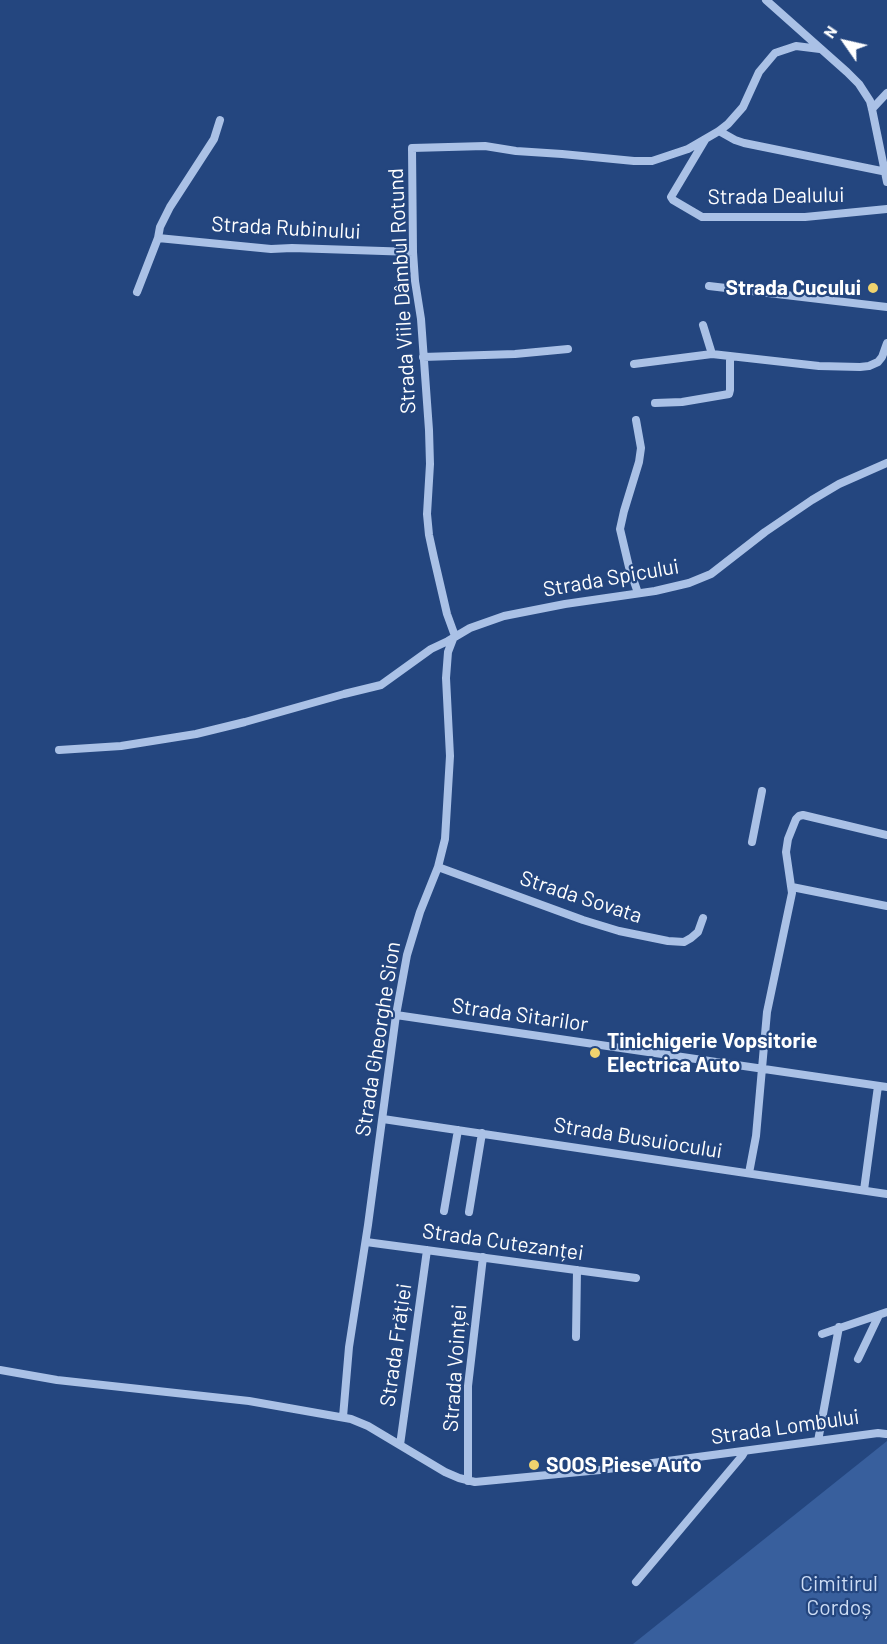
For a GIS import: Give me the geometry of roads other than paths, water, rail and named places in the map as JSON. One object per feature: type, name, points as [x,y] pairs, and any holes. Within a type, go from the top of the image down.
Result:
[{"type":"street","points":[[766,0],[859,84],[870,102],[887,182]]},
{"type":"street","name":"Strada Viile Dâmbul Rotund","points":[[455,636],[447,614],[429,535],[427,514],[430,464],[421,319],[413,252],[412,148],[485,146],[516,151],[652,161],[688,149],[719,131],[736,117],[759,72],[775,53],[796,46],[820,49]]},
{"type":"street","points":[[872,109],[887,93]]},
{"type":"street","points":[[137,292],[160,227],[170,207],[214,139],[220,120]]},
{"type":"street","points":[[719,131],[744,143],[886,172]]},
{"type":"street","name":"Strada Dealului","points":[[705,140],[671,196],[673,200],[704,217],[805,217],[887,209]]},
{"type":"street","name":"Strada Rubinului","points":[[158,238],[271,249],[413,252]]},
{"type":"street","points":[[709,286],[887,307]]},
{"type":"street","points":[[703,325],[712,354]]},
{"type":"street","points":[[634,364],[712,354],[845,368],[869,366],[878,362],[887,343]]},
{"type":"street","points":[[423,357],[515,354],[568,349]]},
{"type":"street","points":[[655,403],[682,402],[729,394],[730,356]]},
{"type":"street","points":[[636,420],[640,455],[620,529],[638,593]]},
{"type":"street","name":"Strada Spicului","points":[[59,750],[121,746],[196,734],[245,722],[374,687],[388,681],[423,654],[455,636],[504,616],[565,604],[655,591],[689,583],[711,573],[812,500],[856,476],[887,463]]},
{"type":"street","name":"Strada Gheorghe Sion","points":[[343,1417],[349,1347],[366,1242],[396,1015],[407,955],[420,912],[438,867],[445,839],[450,756],[446,678],[448,652],[455,636]]},
{"type":"street","points":[[752,842],[762,791]]},
{"type":"street","points":[[749,1173],[756,1136],[767,1011],[791,903],[792,887],[786,852],[788,839],[799,816],[802,815],[887,835]]},
{"type":"street","name":"Strada Sovata","points":[[438,867],[583,920],[668,941],[684,942],[691,938],[701,925],[703,918]]},
{"type":"street","points":[[792,887],[887,906]]},
{"type":"street","name":"Strada Sitarilor","points":[[396,1015],[883,1087]]},
{"type":"street","points":[[864,1190],[883,1087]]},
{"type":"street","name":"Strada Busuiocului","points":[[383,1119],[887,1194]]},
{"type":"street","points":[[444,1211],[458,1130]]},
{"type":"street","points":[[470,1212],[482,1133]]},
{"type":"street","name":"Strada Cutezanței","points":[[366,1242],[636,1278]]},
{"type":"street","name":"Strada Frăției","points":[[400,1445],[427,1250]]},
{"type":"street","name":"Strada Voinței","points":[[468,1481],[468,1386],[483,1257]]},
{"type":"street","points":[[576,1337],[577,1270]]},
{"type":"street","points":[[822,1334],[883,1313]]},
{"type":"street","points":[[858,1359],[883,1313]]},
{"type":"street","points":[[818,1441],[839,1327]]},
{"type":"street","name":"Strada Lombului","points":[[0,1370],[57,1380],[249,1401],[343,1417],[359,1422],[445,1472],[468,1481],[486,1482],[600,1470],[878,1432],[887,1434]]},
{"type":"street","points":[[636,1582],[745,1451]]},
{"type":"place","name":"Strada Cucului","points":[[873,288]]},
{"type":"place","name":"Tinichigerie Vopsitorie Electrica Auto","points":[[595,1053]]},
{"type":"place","name":"SOOS Piese Auto","points":[[534,1465]]},
{"type":"park label","name":"Cimitirul Cordoș","points":[[839,1596]]}]
